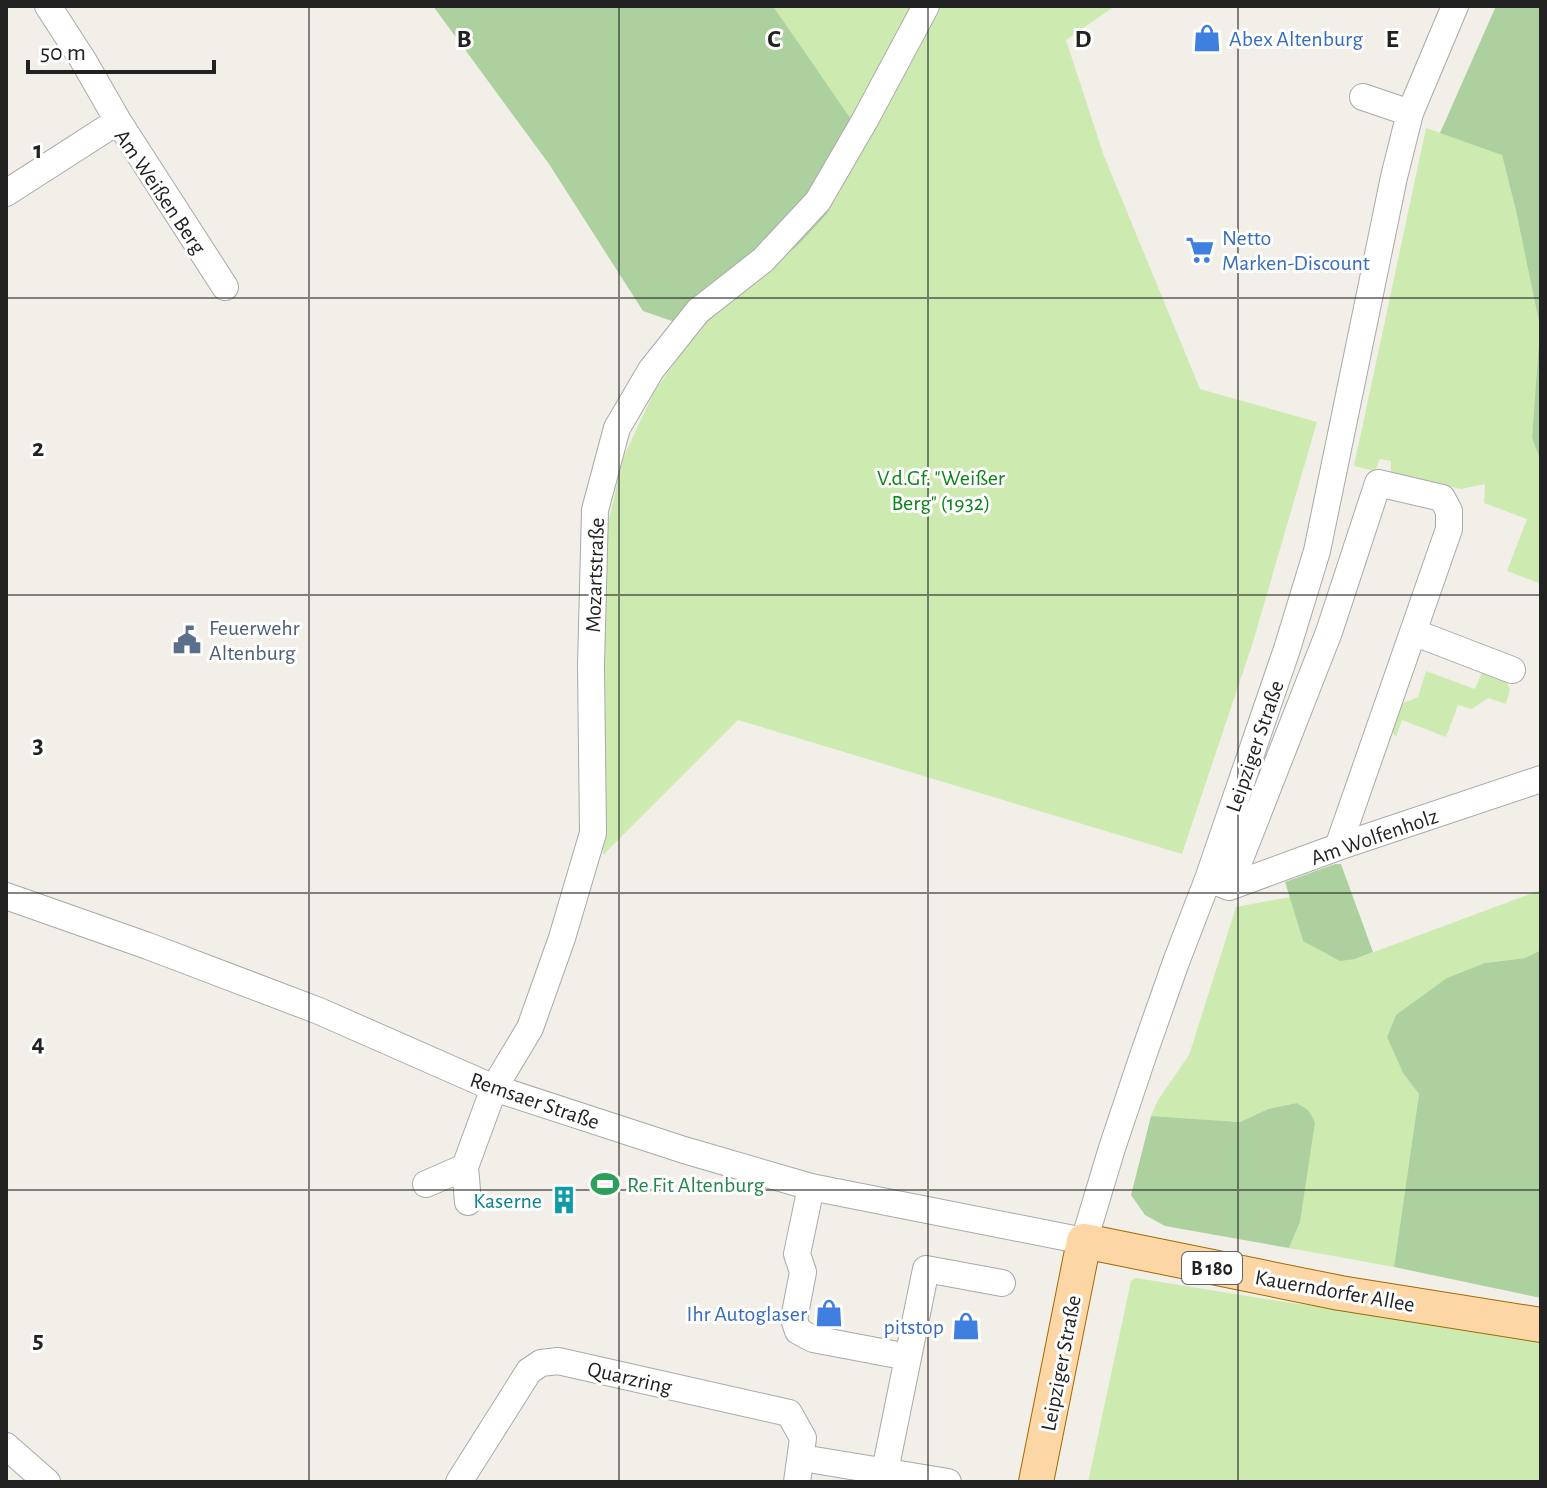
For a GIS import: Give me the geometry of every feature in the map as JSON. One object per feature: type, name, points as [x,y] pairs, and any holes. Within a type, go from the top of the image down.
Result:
[{"type":"main road","name":"Kauerndorfer Allee","points":[[1084,1241],[1340,1293],[1541,1325]]},
{"type":"main road","name":"Leipziger Straße","points":[[1036,1482],[1084,1241]]},
{"type":"street","points":[[48,6],[118,121]]},
{"type":"street","name":"Mozartstraße","points":[[465,1167],[494,1088],[530,1028],[562,938],[593,833],[591,665],[595,510],[617,428],[651,370],[698,311],[763,260],[818,201],[926,6]]},
{"type":"street","name":"Leipziger Straße","points":[[1219,883],[1317,551],[1410,113],[1455,6]]},
{"type":"street","points":[[1363,97],[1410,113]]},
{"type":"street","name":"Am Weißen Berg","points":[[6,193],[118,121],[225,287]]},
{"type":"street","name":"Leipziger Straße","points":[[1084,1241],[1176,962],[1219,883],[1329,632],[1378,483],[1442,498],[1449,511],[1449,529],[1338,847]]},
{"type":"street","points":[[1413,632],[1512,670]]},
{"type":"street","name":"Am Wolfenholz","points":[[1219,883],[1541,779]]},
{"type":"street","name":"Remsaer Straße","points":[[6,896],[152,947],[319,1011],[494,1088],[684,1150],[811,1187],[1084,1241]]},
{"type":"street","points":[[426,1184],[465,1167],[468,1202]]},
{"type":"street","points":[[811,1187],[797,1254],[803,1272],[794,1319],[798,1331],[813,1339],[908,1357]]},
{"type":"street","points":[[885,1471],[926,1269],[1002,1283]]},
{"type":"street","name":"Quarzring","points":[[459,1482],[529,1371],[541,1363],[558,1361],[789,1413],[803,1438],[799,1470]]},
{"type":"street","points":[[6,1446],[47,1482]]},
{"type":"street","points":[[799,1470],[885,1471],[948,1482]]},
{"type":"green space","points":[[433,6],[773,6],[866,141],[827,214],[798,245],[698,330],[643,311],[549,164]]},
{"type":"green space","name":"V.d.Gf. \"Weißer Berg\" (1932)","points":[[773,6],[1115,6],[1066,40],[1104,156],[1200,389],[1317,422],[1253,642],[1182,854],[738,720],[603,855],[605,779],[601,622],[608,524],[623,458],[654,392],[698,330],[798,245],[827,214],[865,141]]},
{"type":"green space","points":[[1496,6],[1541,6],[1541,462],[1532,438],[1540,327],[1502,155],[1440,133]]},
{"type":"green space","points":[[1426,128],[1502,154],[1540,327],[1532,438],[1541,462],[1541,584],[1507,571],[1527,519],[1484,503],[1485,484],[1461,489],[1391,474],[1391,461],[1380,459],[1375,471],[1354,466]]},
{"type":"green space","points":[[1426,671],[1475,689],[1482,672],[1506,680],[1510,690],[1506,704],[1488,698],[1472,709],[1458,705],[1446,737],[1402,720],[1396,737],[1391,730],[1401,704],[1418,697]]},
{"type":"green space","points":[[1341,864],[1373,952],[1340,961],[1303,941],[1285,882]]},
{"type":"green space","points":[[1541,890],[1541,950],[1525,958],[1485,963],[1397,1015],[1387,1036],[1403,1073],[1419,1094],[1394,1267],[1289,1248],[1300,1222],[1308,1111],[1297,1103],[1268,1109],[1240,1122],[1151,1116],[1158,1100],[1189,1055],[1236,907],[1290,897],[1303,941],[1355,959]]},
{"type":"green space","points":[[1541,950],[1541,1298],[1394,1267],[1419,1094],[1403,1073],[1387,1037],[1396,1015],[1447,978],[1485,963],[1525,958]]},
{"type":"green space","points":[[1297,1103],[1308,1110],[1315,1122],[1300,1222],[1289,1248],[1165,1226],[1145,1215],[1131,1195],[1151,1116],[1240,1122],[1268,1109]]},
{"type":"green space","points":[[1136,1278],[1541,1337],[1541,1482],[1088,1482],[1131,1281]]},
{"type":"place","name":"Abex Altenburg","points":[[1207,38]]},
{"type":"place","name":"Netto Marken-Discount","points":[[1200,250]]},
{"type":"place","name":"Feuerwehr Altenburg","points":[[187,640]]},
{"type":"place","name":"Re Fit Altenburg","points":[[605,1184]]},
{"type":"place","name":"Kaserne","points":[[564,1200]]},
{"type":"place","name":"Ihr Autoglaser","points":[[829,1313]]},
{"type":"place","name":"pitstop","points":[[966,1326]]}]
